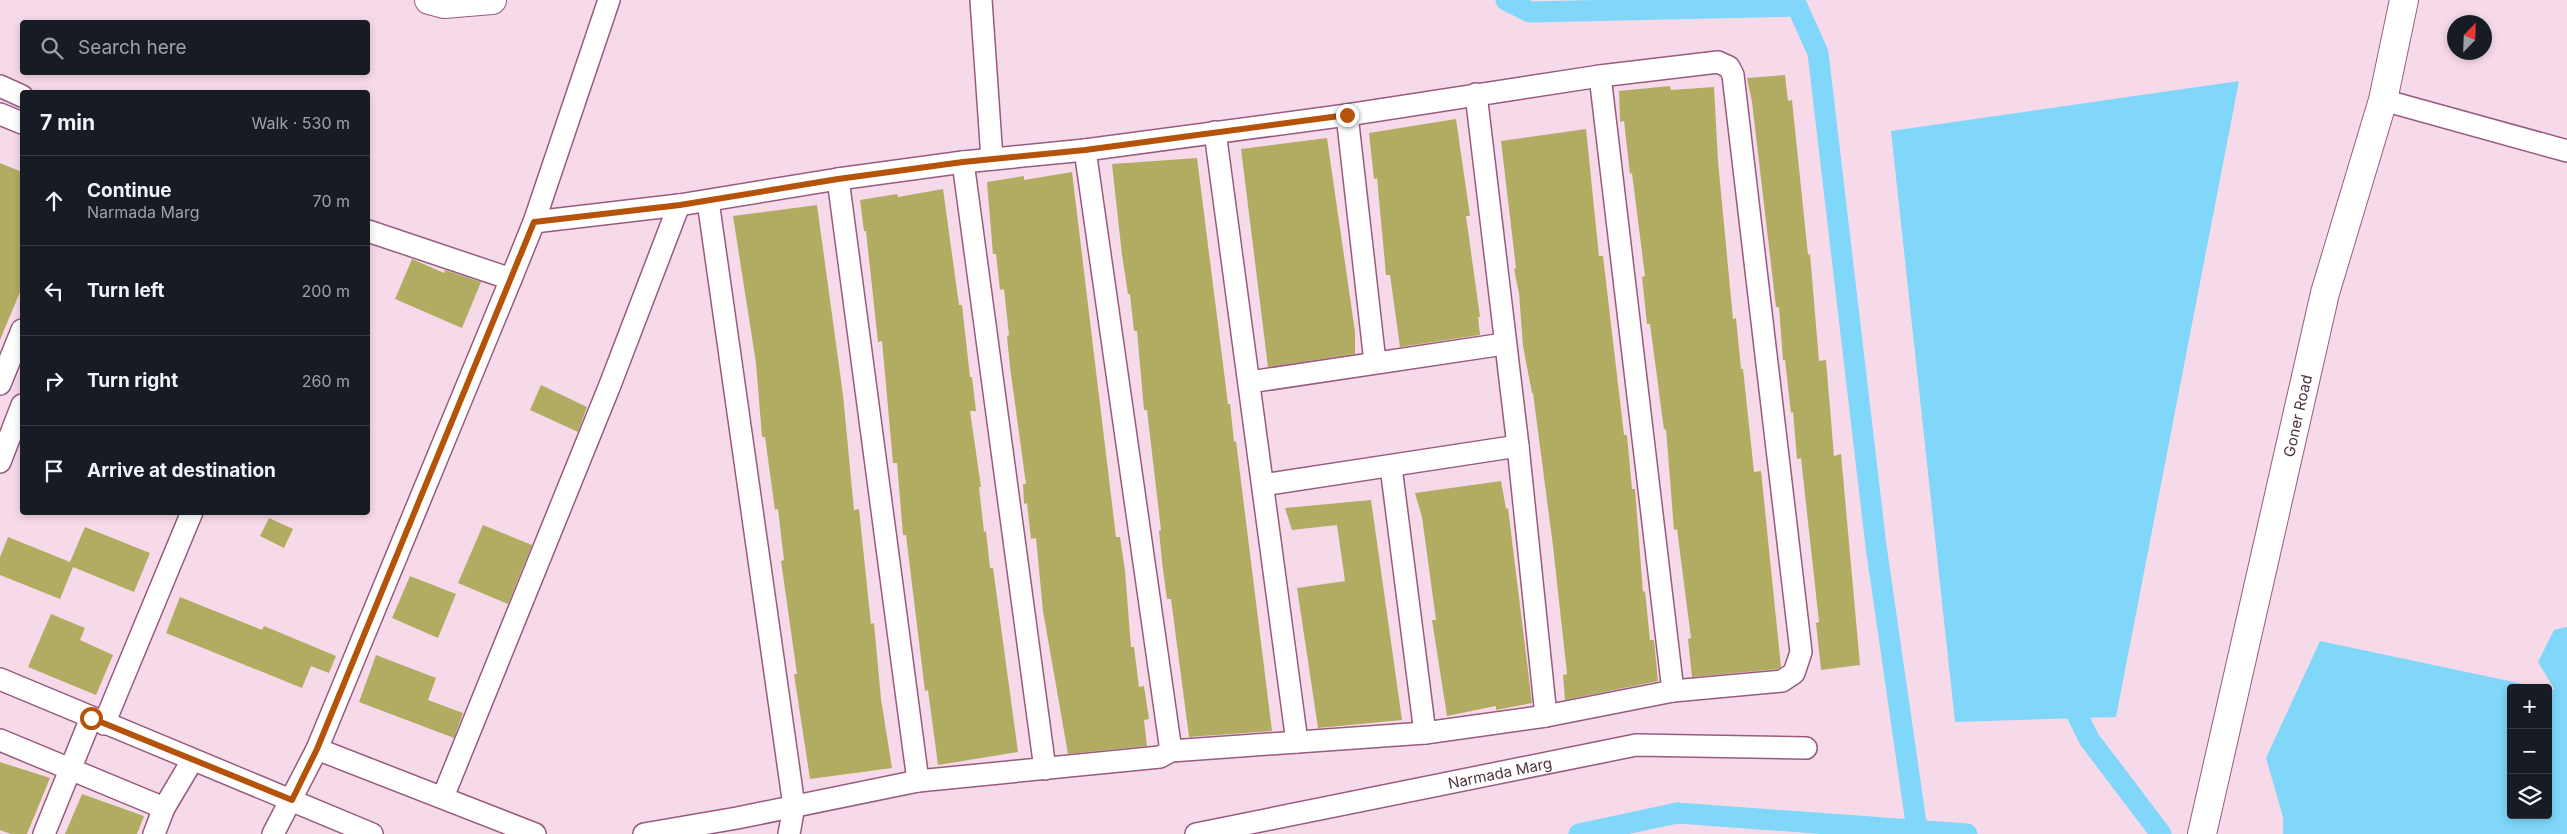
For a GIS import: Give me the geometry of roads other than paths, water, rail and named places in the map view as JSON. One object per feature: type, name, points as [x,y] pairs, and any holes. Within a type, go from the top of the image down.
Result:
[{"type":"street","points":[[429,0],[444,4],[492,0]]},
{"type":"street","points":[[273,834],[317,749],[534,222],[609,0]]},
{"type":"street","points":[[981,0],[992,160]]},
{"type":"street","name":"Goner Road","points":[[2204,821],[2325,293],[2383,100],[2404,0]]},
{"type":"street","points":[[534,222],[680,205],[838,179],[963,162],[1085,150],[1347,115],[1600,76],[1718,62],[1729,67],[1733,75],[1801,652],[1794,673],[1782,681],[1673,691],[1546,716],[1425,734],[1171,751],[1160,757],[918,781],[644,834]]},
{"type":"street","points":[[1600,76],[1673,691]]},
{"type":"street","points":[[0,86],[20,95]]},
{"type":"street","points":[[1476,94],[1504,344],[1518,446],[1546,716]]},
{"type":"street","points":[[2383,100],[2567,151]]},
{"type":"street","points":[[0,114],[20,122]]},
{"type":"street","points":[[1347,115],[1375,362]]},
{"type":"street","points":[[1215,132],[1297,742]]},
{"type":"street","points":[[1085,150],[1171,751]]},
{"type":"street","points":[[963,162],[1045,769]]},
{"type":"street","points":[[838,179],[918,781]]},
{"type":"street","points":[[708,201],[794,806],[789,834]]},
{"type":"street","points":[[443,797],[610,385],[680,205]]},
{"type":"street","points":[[370,233],[511,279]]},
{"type":"street","points":[[0,384],[20,335]]},
{"type":"street","points":[[1250,382],[1504,344]]},
{"type":"street","points":[[0,462],[20,410]]},
{"type":"street","points":[[1263,485],[1391,467],[1518,446]]},
{"type":"street","points":[[1391,467],[1425,734]]},
{"type":"street","points":[[44,834],[70,769],[98,721],[191,515]]},
{"type":"street","points":[[0,679],[192,761],[372,834]]},
{"type":"street","points":[[0,740],[164,808]]},
{"type":"street","name":"Narmada Marg","points":[[1196,834],[1636,745],[1806,748]]},
{"type":"street","points":[[317,749],[535,834]]},
{"type":"street","points":[[154,834],[164,808],[192,761]]},
{"type":"water","points":[[2239,81],[2116,717],[1955,722],[1891,131]]},
{"type":"water","points":[[2567,627],[2567,834],[2283,834],[2283,817],[2266,758],[2320,641],[2523,684],[2507,684],[2507,819],[2552,819],[2552,690],[2555,690],[2538,662],[2554,630]]},
{"type":"waterway","points":[[1506,0],[1530,12],[1797,6],[1818,53],[1876,546],[1917,830]]},
{"type":"waterway","points":[[2066,692],[2089,739],[2161,834]]},
{"type":"waterway","points":[[1579,834],[1677,813],[1967,834]]}]
